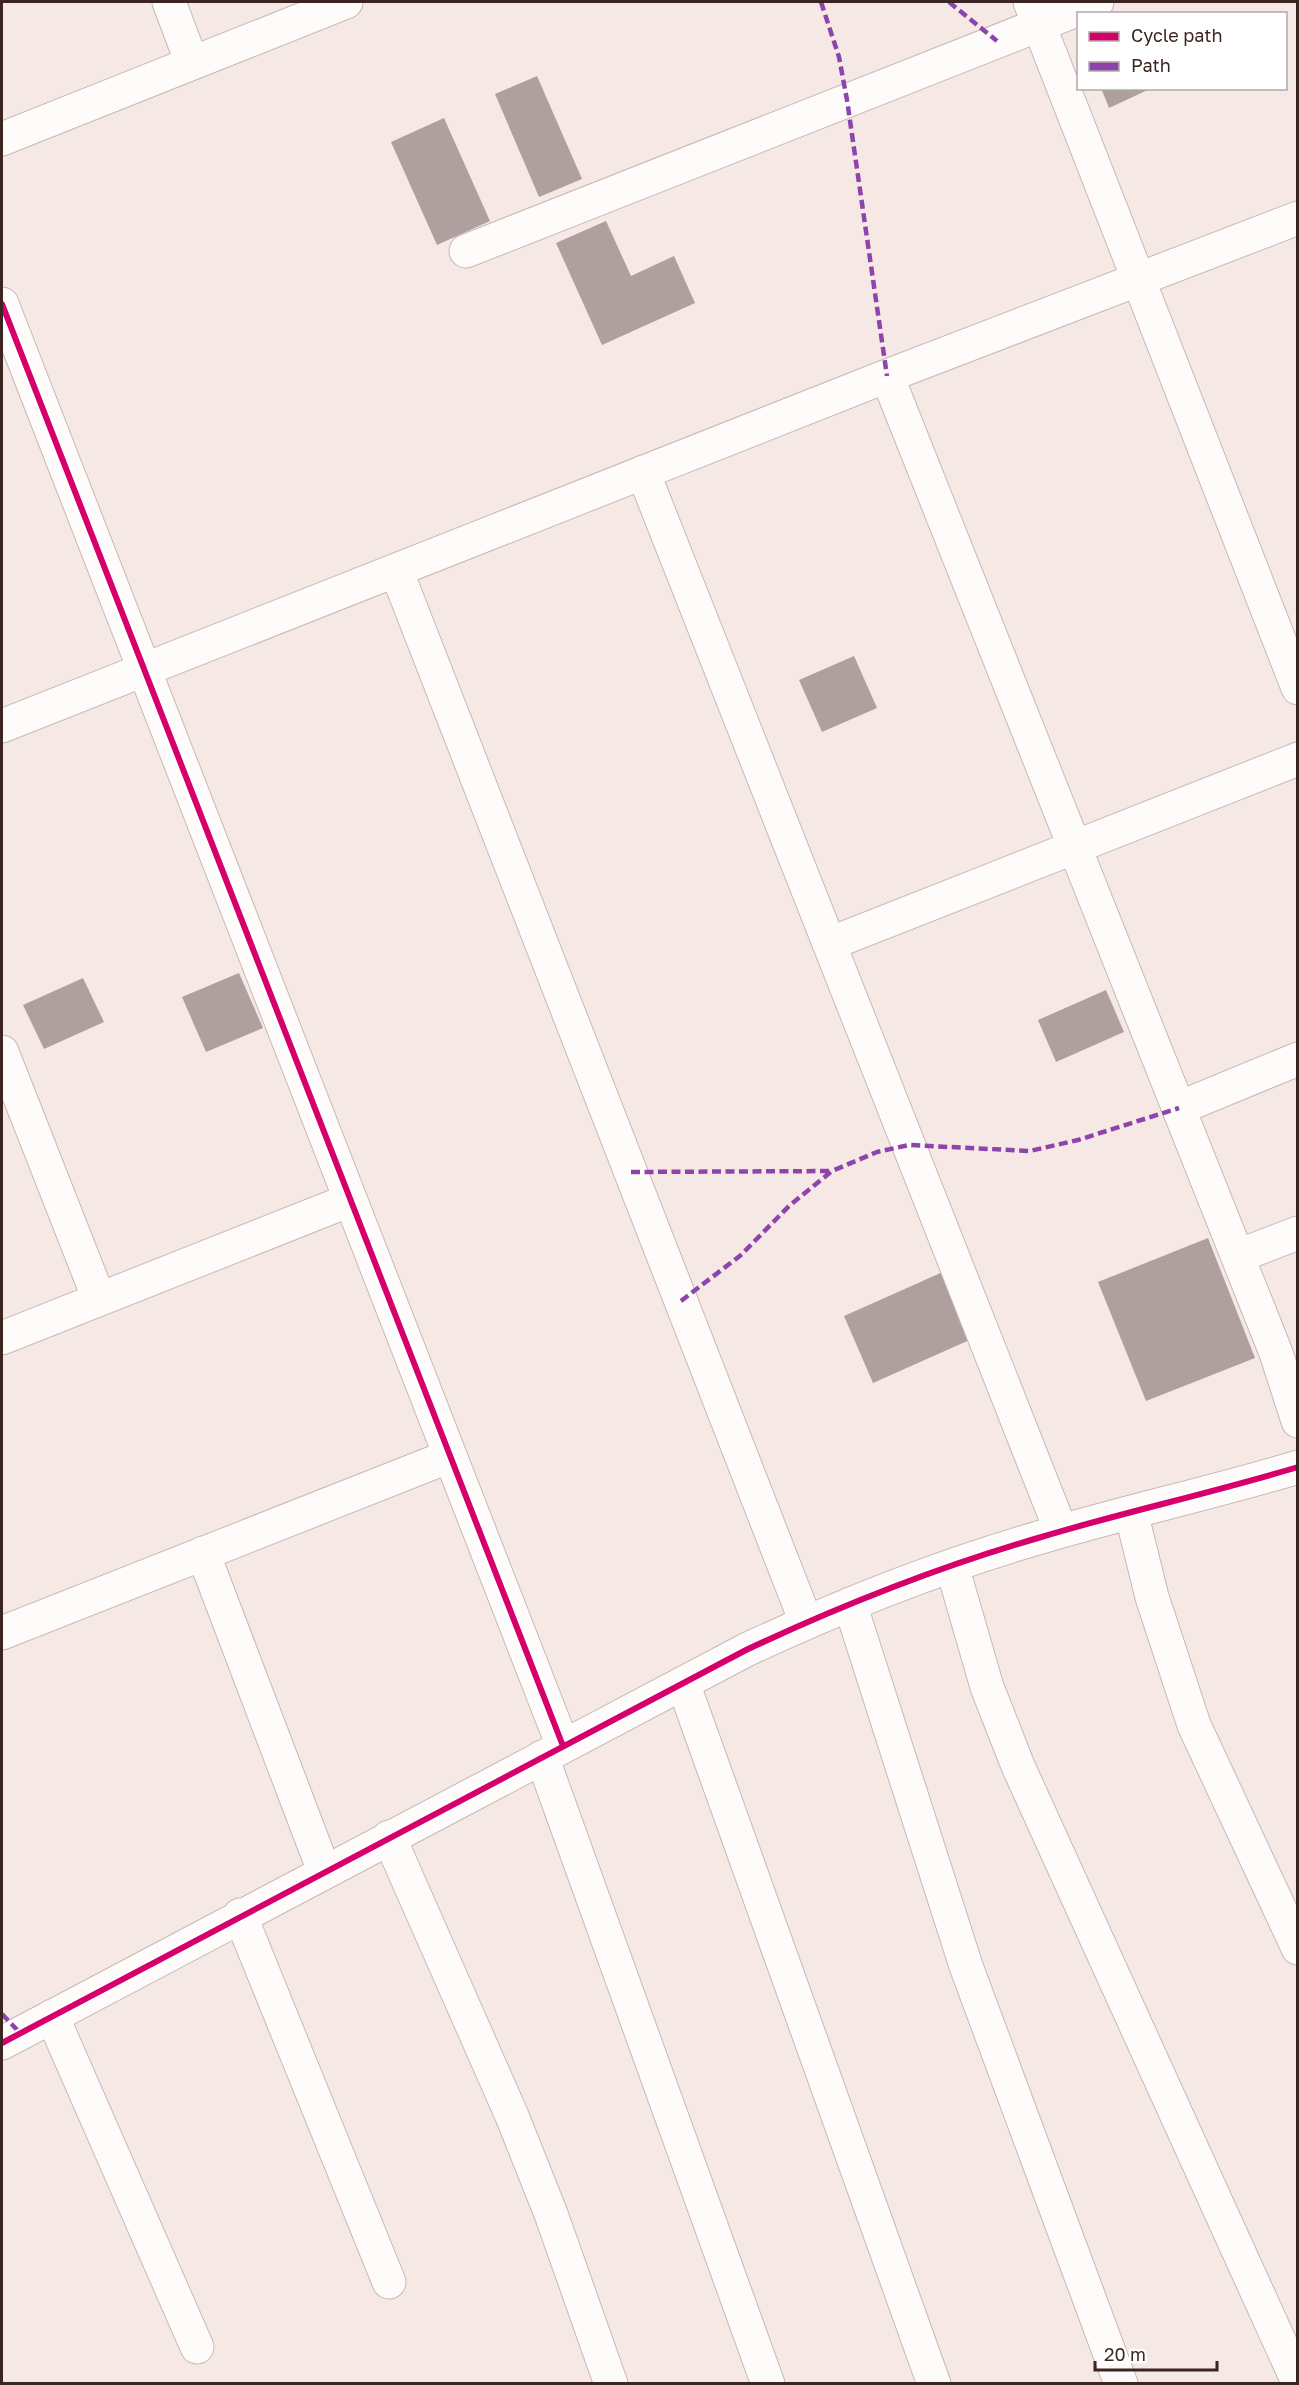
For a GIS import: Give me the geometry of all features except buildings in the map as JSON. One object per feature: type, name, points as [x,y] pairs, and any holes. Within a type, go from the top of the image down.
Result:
[{"type":"street","points":[[169,2],[192,63]]},
{"type":"street","points":[[2,139],[346,2]]},
{"type":"street","points":[[466,251],[1034,13],[1097,2]]},
{"type":"street","points":[[1034,13],[1136,280],[1298,688]]},
{"type":"street","points":[[2,726],[887,376],[1298,218]]},
{"type":"street","points":[[2,304],[450,1456],[768,2384]]},
{"type":"street","points":[[887,376],[1238,1256],[1276,1353],[1298,1421]]},
{"type":"street","points":[[643,472],[1061,1532]]},
{"type":"street","points":[[396,570],[806,1622]]},
{"type":"street","points":[[829,944],[1298,759]]},
{"type":"street","points":[[2,1052],[99,1299]]},
{"type":"street","points":[[1179,1108],[1298,1059]]},
{"type":"street","points":[[2,1338],[350,1200]]},
{"type":"street","points":[[1238,1256],[1298,1233]]},
{"type":"street","points":[[2,1633],[450,1456]]},
{"type":"street","points":[[2,2043],[552,1751],[806,1622],[952,1566],[1061,1532],[1298,1467]]},
{"type":"street","points":[[1131,1512],[1152,1597],[1194,1725],[1298,1948]]},
{"type":"street","points":[[203,1553],[324,1871]]},
{"type":"street","points":[[952,1566],[987,1687],[1018,1766],[1298,2382]]},
{"type":"street","points":[[850,1604],[966,1966],[1121,2384]]},
{"type":"street","points":[[683,1683],[934,2384]]},
{"type":"street","points":[[389,1838],[512,2116],[551,2214],[611,2384]]},
{"type":"street","points":[[240,1915],[388,2282]]},
{"type":"street","points":[[52,2016],[197,2347]]},
{"type":"marked path","points":[[821,2],[839,57],[847,100],[887,376]]},
{"type":"marked path","points":[[949,2],[997,41]]},
{"type":"marked path","points":[[681,1301],[741,1255],[789,1206],[832,1171],[877,1152],[909,1145],[1030,1151],[1078,1140],[1179,1108]]},
{"type":"marked path","points":[[631,1172],[832,1171]]},
{"type":"marked path","points":[[2,2014],[20,2033]]},
{"type":"cycle path","points":[[2,304],[563,1746]]},
{"type":"cycle path","points":[[2,2043],[746,1650],[781,1634],[890,1588],[1001,1549],[1298,1467]]}]
